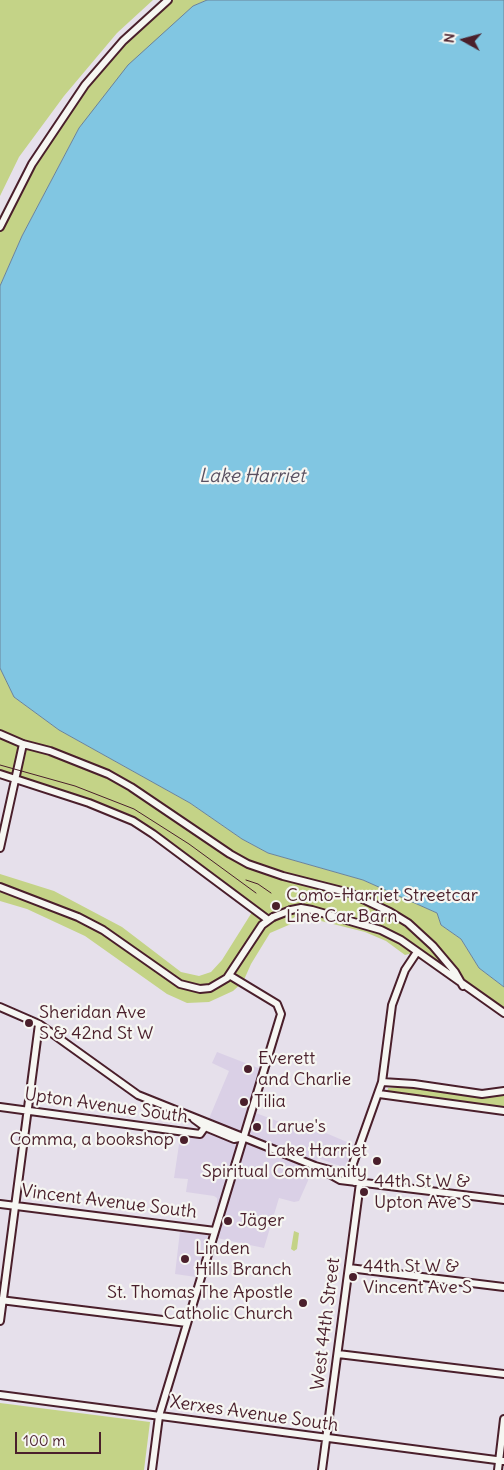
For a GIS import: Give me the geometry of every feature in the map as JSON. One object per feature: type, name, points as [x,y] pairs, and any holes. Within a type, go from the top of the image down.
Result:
[{"type":"street","points":[[0,227],[32,164],[54,127],[85,85],[123,41],[168,0]]},
{"type":"street","points":[[0,734],[108,774],[131,787],[230,854],[248,864],[283,876],[350,893],[390,912],[408,923],[428,941],[455,972],[463,986]]},
{"type":"street","points":[[0,848],[23,744]]},
{"type":"street","points":[[0,774],[90,802],[133,821],[160,838],[270,918]]},
{"type":"street","points":[[0,887],[30,896],[86,921],[126,945],[180,984],[190,988],[210,988],[229,975],[270,918],[291,910],[301,908],[370,925],[401,940],[463,986],[504,1013]]},
{"type":"street","name":"West 44th Street","points":[[322,1470],[338,1354],[357,1182],[350,1172],[382,1082],[392,1005],[405,970],[417,952]]},
{"type":"street","points":[[152,1470],[159,1416],[281,1014],[277,1004],[229,975]]},
{"type":"street","points":[[0,1007],[38,1024],[138,1095],[188,1116],[208,1121],[315,1166],[344,1174],[357,1182],[504,1200]]},
{"type":"street","points":[[0,1321],[1,1300],[38,1024]]},
{"type":"street","points":[[382,1082],[414,1084],[482,1094],[504,1091]]},
{"type":"street","points":[[378,1094],[504,1111]]},
{"type":"street","name":"Upton Avenue South","points":[[0,1107],[200,1134],[205,1127]]},
{"type":"street","points":[[188,1116],[205,1127],[234,1139],[244,1137]]},
{"type":"street","name":"Vincent Avenue South","points":[[0,1204],[215,1231]]},
{"type":"street","points":[[348,1268],[504,1287]]},
{"type":"street","points":[[1,1300],[187,1323]]},
{"type":"street","points":[[338,1354],[504,1374]]},
{"type":"street","name":"Xerxes Avenue South","points":[[0,1395],[501,1461]]},
{"type":"street","points":[[498,1470],[501,1461],[504,1419]]},
{"type":"shaded area","points":[[217,1052],[266,1071],[253,1112],[304,1131],[307,1125],[354,1145],[345,1168],[318,1158],[299,1201],[294,1202],[279,1198],[264,1248],[217,1238],[217,1198],[186,1192],[188,1179],[174,1178],[181,1131],[200,1134],[208,1121],[229,1071],[212,1063]]},
{"type":"shaded area","points":[[180,1231],[208,1235],[196,1277],[175,1274]]},
{"type":"green space","points":[[0,0],[153,0],[117,33],[64,96],[19,157],[0,196]]},
{"type":"green space","points":[[168,0],[207,0],[193,6],[79,128],[22,236],[0,286],[0,227],[32,164],[106,59]]},
{"type":"green space","points":[[0,668],[14,697],[59,730],[190,803],[242,839],[268,853],[363,880],[437,913],[441,925],[461,939],[479,968],[504,987],[504,1013],[417,952],[405,955],[386,941],[365,932],[297,915],[291,920],[291,924],[270,933],[251,964],[243,982],[233,991],[209,1002],[187,1003],[167,994],[85,936],[27,909],[0,901],[0,874],[54,891],[122,927],[181,972],[199,976],[211,972],[222,960],[254,909],[133,821],[0,774]]},
{"type":"green space","points":[[405,1087],[479,1096],[504,1094],[504,1108],[433,1097],[387,1093],[388,1088]]},
{"type":"green space","points":[[294,1231],[299,1233],[297,1249],[294,1251],[291,1249]]},
{"type":"green space","points":[[0,1403],[150,1422],[144,1470],[0,1470]]},
{"type":"water","name":"Lake Harriet","points":[[207,0],[504,0],[504,987],[479,968],[461,939],[441,925],[437,913],[363,880],[268,853],[242,839],[190,803],[59,730],[14,697],[0,668],[0,286],[22,236],[79,128],[128,65],[193,6]]},
{"type":"tram line","points":[[0,765],[75,786],[134,809],[189,844],[256,893]]},
{"type":"tram line","points":[[246,880],[258,884],[271,893]]},
{"type":"place","name":"Como-Harriet Streetcar Line Car Barn","points":[[276,906]]},
{"type":"place","name":"Sheridan Ave S & 42nd St W","points":[[29,1023]]},
{"type":"place","name":"Everett and Charlie","points":[[248,1069]]},
{"type":"place","name":"Tilia","points":[[244,1102]]},
{"type":"place","name":"Larue's","points":[[257,1127]]},
{"type":"place","name":"Comma, a bookshop","points":[[184,1140]]},
{"type":"place","name":"Lake Harriet Spiritual Community","points":[[377,1161]]},
{"type":"place","name":"44th St W & Upton Ave S","points":[[364,1192]]},
{"type":"place","name":"Jäger","points":[[228,1221]]},
{"type":"place","name":"Linden Hills Branch","points":[[185,1259]]},
{"type":"place","name":"44th St W & Vincent Ave S","points":[[353,1277]]},
{"type":"place","name":"St. Thomas The Apostle Catholic Church","points":[[303,1303]]}]
